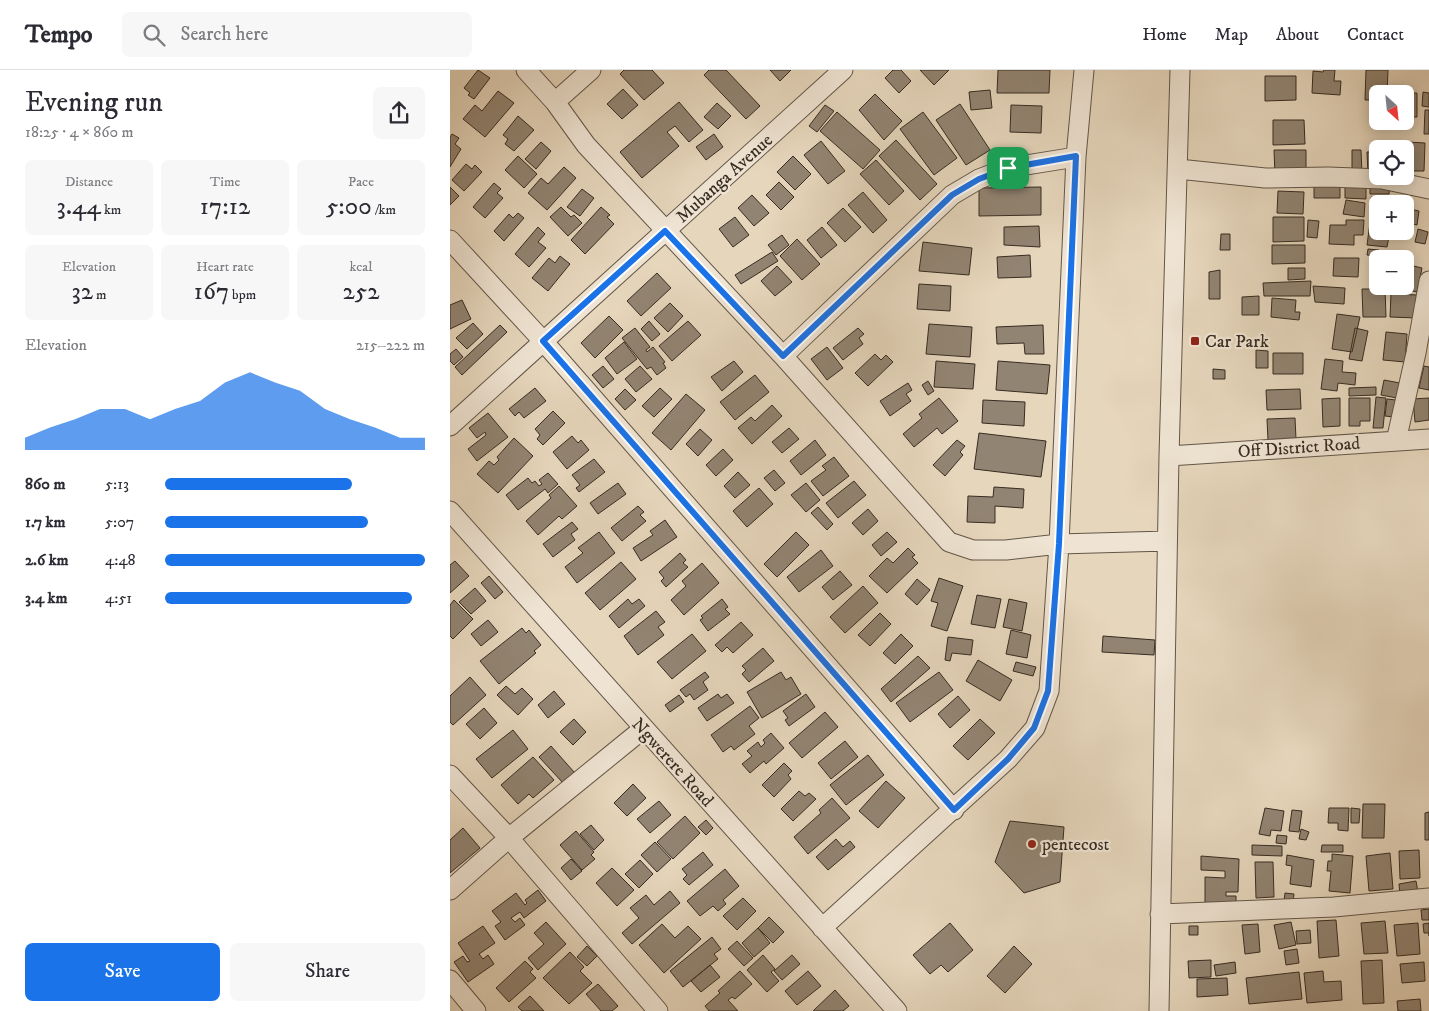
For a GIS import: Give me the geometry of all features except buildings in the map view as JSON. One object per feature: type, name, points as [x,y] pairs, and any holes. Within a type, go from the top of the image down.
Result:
[{"type":"street","points":[[526,70],[555,102],[586,145],[783,356],[949,542],[973,550],[1006,550],[1059,544],[1167,541]]},
{"type":"street","points":[[555,102],[591,70]]},
{"type":"street","name":"Mubanga Avenue","points":[[450,426],[843,70]]},
{"type":"street","points":[[822,928],[1008,759],[1034,728],[1048,691],[1059,544],[1076,156],[1084,70]]},
{"type":"street","points":[[1159,1011],[1167,541],[1180,70]]},
{"type":"street","points":[[783,356],[952,195],[979,179],[1008,168],[1076,156]]},
{"type":"street","points":[[1178,169],[1257,178],[1382,179],[1429,189]]},
{"type":"street","points":[[450,240],[543,341],[954,810]]},
{"type":"street","points":[[1396,441],[1416,353],[1429,281]]},
{"type":"street","name":"Off District Road","points":[[1169,456],[1429,439]]},
{"type":"street","name":"Ngwerere Road","points":[[450,512],[897,1011]]},
{"type":"street","points":[[450,890],[509,838],[644,728]]},
{"type":"street","points":[[450,775],[509,838],[658,1011]]},
{"type":"street","points":[[1160,914],[1334,907],[1429,898]]},
{"type":"street","points":[[450,980],[476,1011]]},
{"type":"place","name":"Car Park","points":[[1195,341]]},
{"type":"place","name":"pentecost","points":[[1032,844]]},
{"type":"route","points":[[1076,156],[1059,544],[1048,691],[1034,728],[1008,759],[954,810],[543,341],[665,231],[783,356],[952,195],[979,179],[1008,168],[1076,156]]}]
